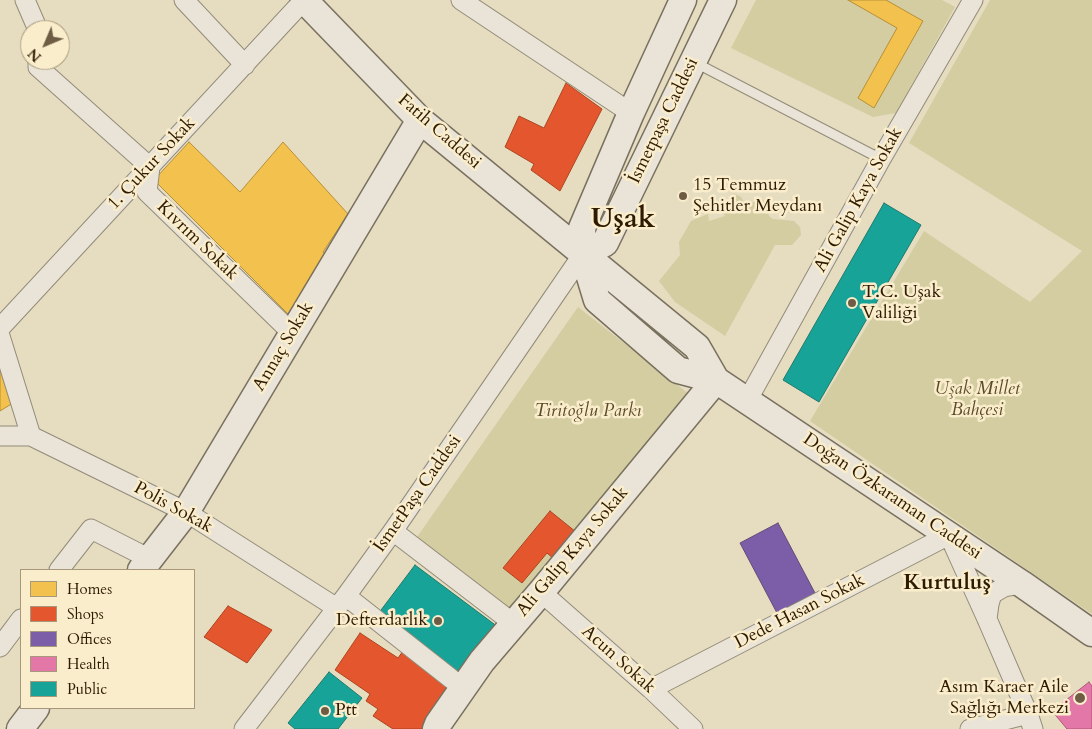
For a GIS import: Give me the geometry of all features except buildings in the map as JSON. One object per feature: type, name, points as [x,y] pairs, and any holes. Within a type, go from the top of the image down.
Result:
[{"type":"main road","name":"Fatih Caddesi","points":[[304,0],[420,120],[583,254]]},
{"type":"main road","name":"İsmetpaşa Caddesi","points":[[683,0],[630,113],[582,228],[583,254],[605,243],[723,0]]},
{"type":"main road","name":"Annaç Sokak","points":[[145,565],[186,512],[420,120]]},
{"type":"main road","name":"Doğan Özkaraman Caddesi","points":[[583,254],[598,300],[678,370],[716,380],[1022,584],[1092,633]]},
{"type":"main road","name":"Ali Galip Kaya Sokak","points":[[440,727],[482,661],[716,380]]},
{"type":"main road","points":[[20,729],[35,709]]},
{"type":"street","points":[[25,0],[34,20]]},
{"type":"street","points":[[184,0],[245,65]]},
{"type":"street","name":"1. Çukur Sokak","points":[[0,328],[304,0]]},
{"type":"street","points":[[461,0],[630,113]]},
{"type":"street","name":"Ali Galip Kaya Sokak","points":[[748,401],[881,158],[974,0]]},
{"type":"street","points":[[42,70],[150,167]]},
{"type":"street","name":"Kıvrım Sokak","points":[[150,167],[147,192],[292,334]]},
{"type":"street","name":"İsmetPaşa Caddesi","points":[[244,729],[393,531],[583,254]]},
{"type":"street","points":[[0,336],[31,436]]},
{"type":"street","name":"Polis Sokak","points":[[0,436],[31,436],[186,512],[341,602],[464,688]]},
{"type":"street","points":[[60,569],[91,529],[145,565]]},
{"type":"street","points":[[393,531],[513,623]]},
{"type":"street","points":[[948,535],[987,619],[1030,722],[970,729]]},
{"type":"street","name":"Dede Hasan Sokak","points":[[651,689],[948,535]]},
{"type":"street","points":[[987,619],[992,594],[1004,587],[1022,584]]},
{"type":"street","name":"Acun Sokak","points":[[541,592],[651,689],[693,729]]},
{"type":"street","points":[[0,647],[20,620]]},
{"type":"lane","points":[[693,62],[881,158]]},
{"type":"green space","points":[[756,0],[942,0],[955,7],[896,113],[873,117],[731,48]]},
{"type":"green space","name":"Uşak Millet Bahçesi","points":[[990,0],[1092,0],[1092,614],[810,421],[924,231],[1030,302],[1082,251],[909,143]]},
{"type":"green space","points":[[733,193],[741,197],[745,204],[764,200],[769,216],[773,219],[794,221],[800,227],[801,235],[792,245],[775,245],[725,336],[675,302],[659,281],[680,255],[679,242],[691,221],[708,214],[709,221],[725,216],[720,209]]},
{"type":"green space","name":"Tiritoğlu Parkı","points":[[578,307],[689,394],[512,615],[417,537]]},
{"type":"place","name":"15 Temmuz Şehitler Meydanı","points":[[683,196]]},
{"type":"place","name":"T.C. Uşak Valiliği","points":[[852,303]]},
{"type":"place","name":"Defterdarlık","points":[[438,621]]},
{"type":"place","name":"Asım Karaer Aile Sağlığı Merkezi","points":[[1080,698]]},
{"type":"place","name":"Ptt","points":[[325,711]]},
{"type":"district","name":"Uşak","points":[[623,221]]},
{"type":"district","name":"Kurtuluş","points":[[947,584]]}]
